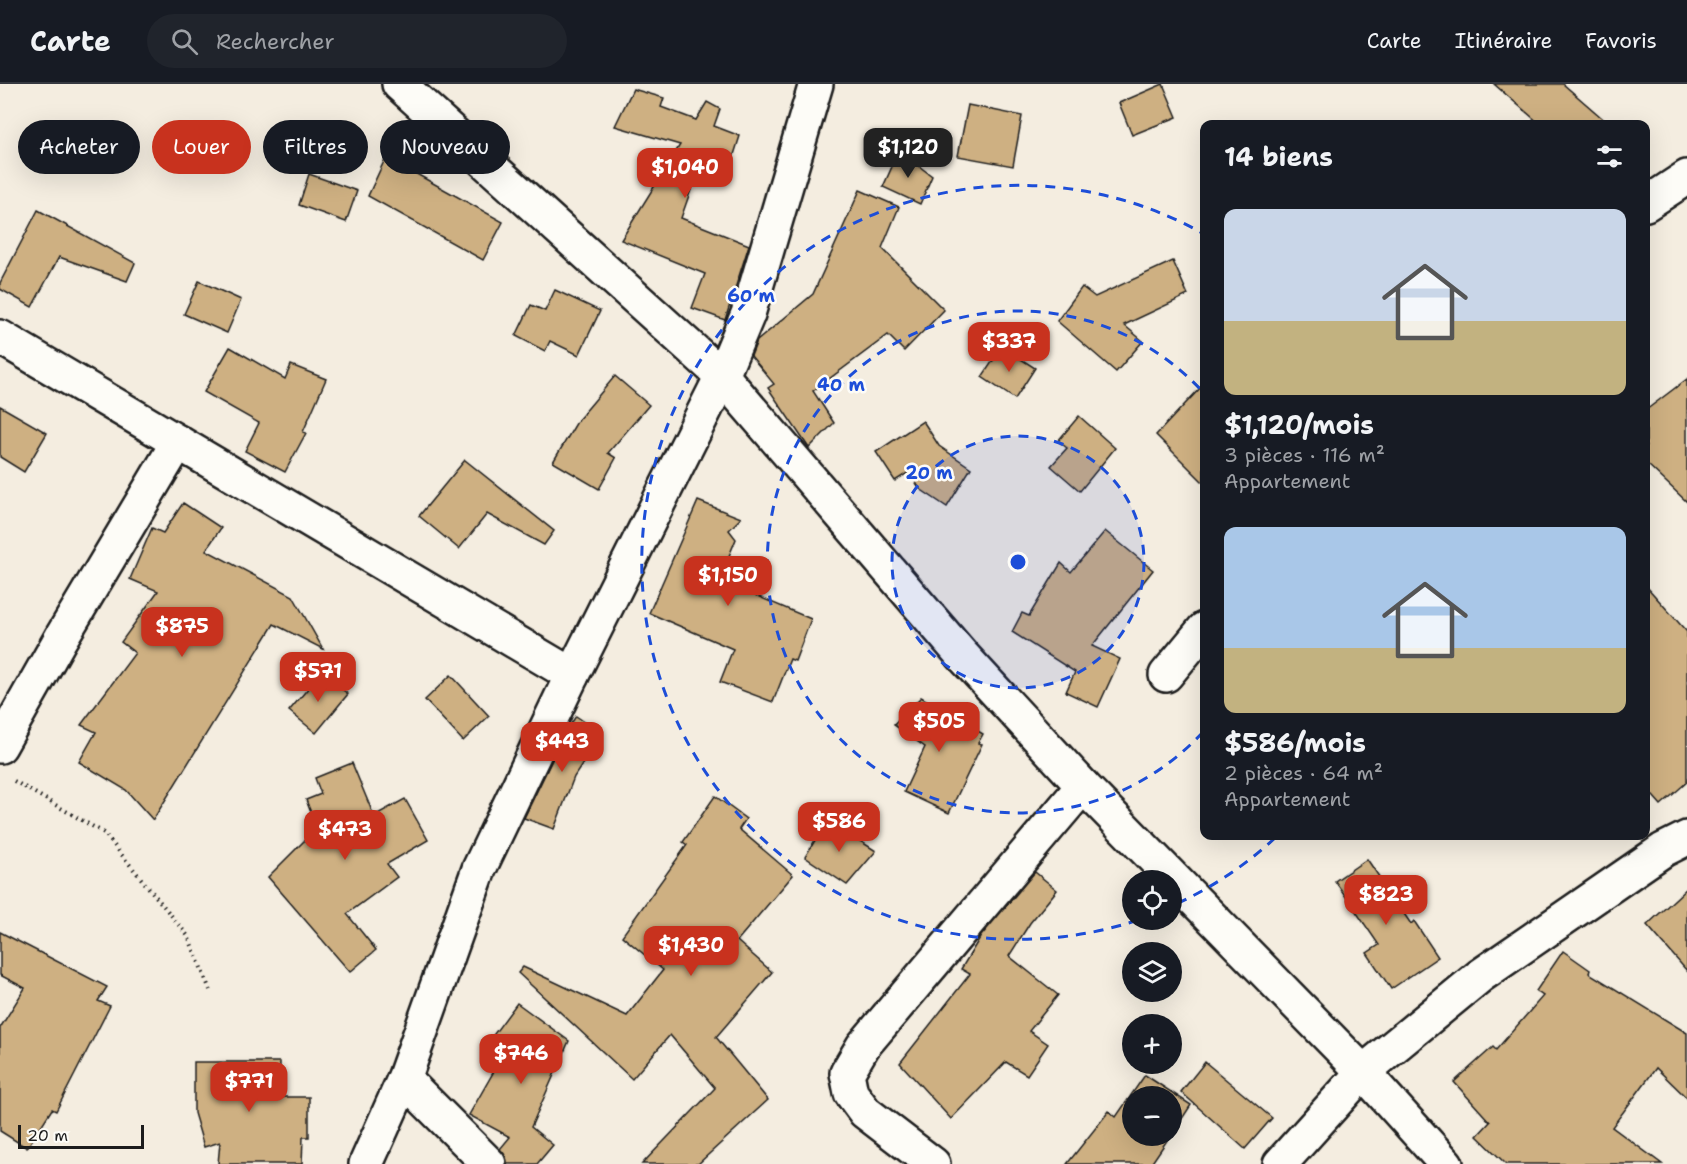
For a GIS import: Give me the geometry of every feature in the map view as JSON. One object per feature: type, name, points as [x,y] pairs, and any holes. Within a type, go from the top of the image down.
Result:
[{"type":"street","points":[[399,84],[722,376],[962,655],[1083,786],[1363,1072],[1446,1164]]},
{"type":"street","points":[[366,1164],[405,1079],[479,869],[572,675],[722,376],[748,314],[816,84]]},
{"type":"street","points":[[1650,201],[1687,177]]},
{"type":"street","points":[[0,337],[572,675]]},
{"type":"street","points":[[0,747],[61,638],[178,442]]},
{"type":"street","points":[[1166,675],[1200,633]]},
{"type":"street","points":[[933,1164],[865,1112],[851,1093],[847,1073],[863,1046],[1083,786]]},
{"type":"street","points":[[1280,1164],[1363,1072],[1480,976],[1663,850],[1687,838]]},
{"type":"street","points":[[405,1079],[489,1164]]},
{"type":"path","points":[[9,779],[104,833],[188,936],[210,990]]},
{"type":"building","points":[[1163,84],[1177,117],[1132,135],[1119,103]]},
{"type":"building","points":[[1494,84],[1563,84],[1604,120],[1535,120]]},
{"type":"building","points":[[633,89],[664,98],[661,107],[696,120],[707,102],[720,109],[714,126],[740,136],[732,161],[704,153],[681,218],[749,245],[725,320],[692,308],[705,274],[621,240],[680,145],[615,126]]},
{"type":"building","points":[[968,105],[1022,116],[1013,166],[958,156]]},
{"type":"building","points":[[899,151],[932,176],[920,204],[883,187]]},
{"type":"building","points":[[380,170],[380,174],[417,174],[503,222],[483,260],[368,196]]},
{"type":"building","points":[[309,174],[357,191],[346,222],[299,205]]},
{"type":"building","points":[[860,190],[899,207],[882,248],[944,310],[904,351],[888,335],[813,391],[834,423],[809,448],[768,388],[774,384],[751,356],[757,341],[813,294]]},
{"type":"building","points":[[38,210],[135,263],[127,281],[59,257],[32,307],[0,289],[0,283]]},
{"type":"building","points":[[1173,261],[1188,295],[1124,325],[1143,341],[1116,372],[1057,321],[1082,287],[1095,297]]},
{"type":"building","points":[[199,281],[241,300],[227,333],[184,314]]},
{"type":"building","points":[[555,290],[600,311],[579,355],[550,341],[545,351],[516,336],[531,305],[545,311]]},
{"type":"building","points":[[230,347],[285,379],[291,365],[326,379],[303,432],[306,433],[285,472],[245,451],[259,423],[204,392]]},
{"type":"building","points":[[1002,347],[1035,368],[1015,399],[982,377]]},
{"type":"building","points":[[615,376],[649,405],[608,453],[616,458],[599,489],[553,462],[578,420]]},
{"type":"building","points":[[1687,379],[1687,502],[1650,467],[1650,407]]},
{"type":"building","points":[[1200,388],[1200,479],[1156,435]]},
{"type":"building","points":[[0,406],[47,433],[24,472],[0,457]]},
{"type":"building","points":[[1079,416],[1115,448],[1080,491],[1051,466],[1067,448],[1058,441]]},
{"type":"building","points":[[923,421],[939,446],[971,468],[947,507],[920,489],[909,472],[895,481],[876,452]]},
{"type":"building","points":[[465,460],[554,531],[544,545],[487,514],[459,549],[419,516]]},
{"type":"building","points":[[698,501],[741,518],[729,530],[736,539],[719,580],[811,619],[795,661],[790,659],[773,702],[720,682],[733,649],[649,613]]},
{"type":"building","points":[[183,503],[221,528],[206,550],[293,596],[323,649],[274,624],[153,820],[126,790],[79,762],[96,732],[81,725],[135,653],[121,642],[158,591],[130,579],[152,528],[163,533]]},
{"type":"building","points":[[1105,531],[1153,570],[1092,646],[1120,659],[1098,707],[1066,692],[1075,672],[1012,632],[1022,613],[1029,616],[1061,563],[1071,572]]},
{"type":"building","points":[[1650,590],[1687,632],[1687,782],[1661,805],[1650,793]]},
{"type":"building","points":[[321,673],[348,694],[316,733],[289,711]]},
{"type":"building","points":[[451,675],[489,716],[463,741],[425,700]]},
{"type":"building","points":[[921,697],[983,734],[978,743],[982,744],[949,813],[904,792],[925,747],[894,725]]},
{"type":"building","points":[[576,716],[602,734],[574,777],[554,829],[524,818],[565,733]]},
{"type":"building","points":[[352,763],[374,816],[405,799],[428,840],[387,864],[397,877],[347,914],[376,950],[350,972],[268,877],[317,828],[306,800],[321,794],[315,778]]},
{"type":"building","points":[[715,796],[746,819],[739,829],[793,875],[737,941],[772,972],[716,1037],[768,1100],[698,1164],[642,1164],[715,1088],[670,1035],[632,1079],[518,973],[523,967],[627,1016],[663,970],[622,936],[687,845],[683,842]]},
{"type":"building","points":[[827,820],[876,851],[847,885],[805,857]]},
{"type":"building","points":[[1367,859],[1411,924],[1414,921],[1438,957],[1391,989],[1367,953],[1379,945],[1335,881]]},
{"type":"building","points":[[1035,872],[1057,890],[1030,923],[1009,956],[1058,995],[1029,1031],[1048,1044],[1027,1075],[1006,1062],[951,1119],[900,1063],[970,974],[961,969],[981,936]]},
{"type":"building","points":[[1687,888],[1687,971],[1647,925]]},
{"type":"building","points":[[0,932],[107,987],[98,1001],[110,1006],[56,1111],[52,1109],[27,1148],[0,1131],[0,1028],[25,988],[0,975]]},
{"type":"building","points":[[1563,951],[1590,970],[1589,973],[1687,1033],[1687,1098],[1656,1068],[1612,1127],[1662,1164],[1506,1164],[1477,1136],[1490,1122],[1454,1082],[1493,1047],[1496,1050],[1543,996],[1536,991]]},
{"type":"building","points":[[517,1003],[569,1041],[531,1127],[553,1145],[537,1164],[507,1164],[500,1149],[510,1137],[469,1115],[506,1050],[491,1038]]},
{"type":"building","points":[[194,1062],[280,1062],[279,1097],[309,1097],[309,1137],[303,1137],[302,1164],[218,1164],[220,1142],[204,1147],[194,1113]]},
{"type":"building","points":[[1205,1062],[1272,1118],[1245,1149],[1182,1091]]},
{"type":"building","points":[[1145,1075],[1162,1086],[1137,1086]]},
{"type":"building","points":[[1182,1099],[1191,1105],[1182,1119]]},
{"type":"building","points":[[1122,1108],[1122,1146],[1163,1146],[1151,1164],[1067,1164],[1109,1111],[1116,1117]]}]
